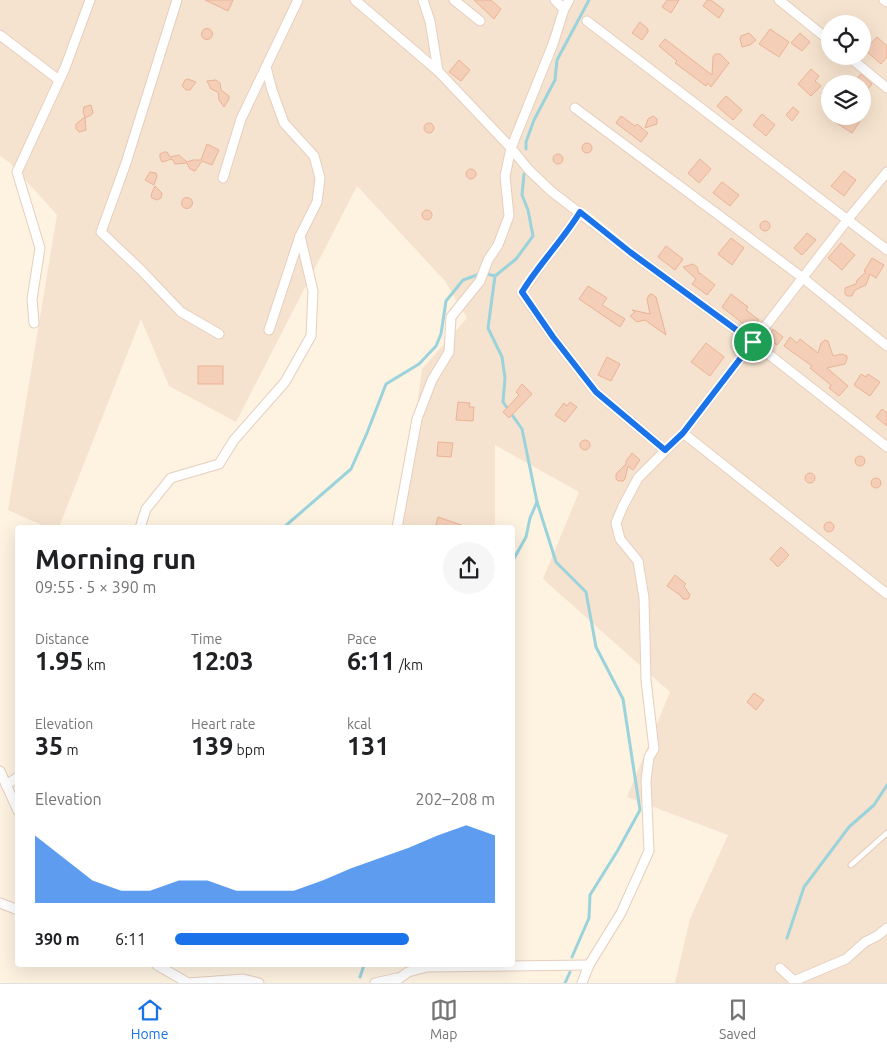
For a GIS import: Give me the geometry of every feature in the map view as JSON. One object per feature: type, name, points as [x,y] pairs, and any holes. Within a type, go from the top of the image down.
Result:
[{"type":"street","points":[[34,323],[32,298],[40,248],[17,172],[59,80],[90,0]]},
{"type":"street","points":[[177,0],[126,163],[101,232],[181,312],[219,334]]},
{"type":"street","points":[[222,178],[241,119],[298,0]]},
{"type":"street","points":[[355,0],[438,71],[551,191],[630,252],[753,342],[887,447]]},
{"type":"street","points":[[423,0],[430,21],[438,71]]},
{"type":"street","points":[[454,0],[480,21]]},
{"type":"street","points":[[555,0],[564,9]]},
{"type":"street","points":[[398,525],[417,419],[432,380],[449,352],[451,317],[480,281],[488,260],[498,245],[509,216],[505,176],[512,148],[553,44],[564,9],[570,0]]},
{"type":"street","points":[[779,0],[821,34]]},
{"type":"street","points":[[587,20],[887,250]]},
{"type":"street","points":[[0,35],[59,80]]},
{"type":"street","points":[[859,65],[887,88]]},
{"type":"street","points":[[266,67],[284,123],[314,156],[320,178],[317,202],[300,236],[269,330]]},
{"type":"street","points":[[574,108],[803,278],[887,346]]},
{"type":"street","points":[[582,983],[589,965],[621,914],[649,852],[646,781],[649,757],[654,749],[646,680],[644,598],[638,561],[620,538],[616,523],[638,478],[683,433],[848,219],[887,172]]},
{"type":"street","points":[[580,212],[522,292],[553,337],[596,392],[665,450]]},
{"type":"street","points":[[141,525],[146,509],[171,478],[219,464],[234,440],[285,382],[311,336],[313,291],[300,236]]},
{"type":"street","points":[[683,433],[887,594]]},
{"type":"street","points":[[0,771],[15,804]]},
{"type":"street","points":[[6,785],[15,779]]},
{"type":"street","points":[[0,903],[15,909]]},
{"type":"street","points":[[780,968],[794,981],[846,959],[865,942],[887,928]]},
{"type":"street","points":[[515,966],[589,965]]},
{"type":"street","points":[[159,967],[187,983],[243,979],[259,983]]},
{"type":"street","points":[[375,983],[395,981],[408,972],[427,967]]},
{"type":"lane","points":[[851,864],[887,833]]},
{"type":"shaded area","points":[[0,0],[887,0],[887,983],[675,983],[690,919],[728,835],[627,797],[670,692],[543,579],[579,492],[495,445],[495,525],[401,525],[422,369],[467,318],[445,281],[357,186],[236,422],[169,386],[141,319],[60,525],[42,525],[8,510],[57,215],[9,162],[0,156]]},
{"type":"building","points":[[205,0],[233,0],[228,11]]},
{"type":"building","points":[[474,0],[491,0],[501,9],[494,19]]},
{"type":"building","points":[[667,0],[679,0],[671,13],[662,7]]},
{"type":"building","points":[[707,0],[711,0],[724,10],[719,18],[703,6]]},
{"type":"building","points":[[640,22],[648,29],[642,40],[632,33]]},
{"type":"building","points":[[205,29],[209,29],[212,34],[211,38],[205,39],[202,36],[202,32]]},
{"type":"building","points":[[770,29],[789,42],[779,57],[759,44]]},
{"type":"building","points":[[749,33],[756,40],[750,45],[742,47],[741,36]]},
{"type":"building","points":[[800,33],[810,42],[802,51],[791,43]]},
{"type":"building","points":[[877,37],[887,46],[887,57],[881,64],[871,55],[871,44]]},
{"type":"building","points":[[665,39],[712,75],[713,57],[715,54],[720,54],[729,63],[711,87],[708,83],[706,86],[675,63],[677,61],[659,46]]},
{"type":"building","points":[[459,60],[470,70],[461,81],[449,72]]},
{"type":"building","points":[[811,69],[819,76],[815,81],[821,86],[811,96],[798,84]]},
{"type":"building","points":[[188,79],[196,82],[190,90],[186,90],[182,86],[185,80]]},
{"type":"building","points":[[216,80],[220,83],[221,90],[229,96],[224,107],[219,100],[218,92],[211,89],[207,81]]},
{"type":"building","points":[[726,96],[742,110],[733,120],[717,106]]},
{"type":"building","points":[[91,105],[93,113],[85,118],[86,130],[79,132],[76,129],[76,124],[85,117],[84,107]]},
{"type":"building","points":[[793,107],[799,112],[792,121],[786,115]]},
{"type":"building","points":[[762,114],[775,125],[766,136],[753,125]]},
{"type":"building","points":[[621,116],[635,126],[637,124],[648,133],[641,142],[616,123]]},
{"type":"building","points":[[653,116],[657,119],[657,124],[645,128],[648,119]]},
{"type":"building","points":[[427,123],[431,123],[434,128],[433,132],[427,133],[424,130],[424,126]]},
{"type":"building","points":[[840,125],[857,125],[852,133]]},
{"type":"building","points":[[585,143],[589,143],[592,148],[591,152],[585,153],[582,150],[582,146]]},
{"type":"building","points":[[207,144],[219,150],[212,165],[202,161],[195,171],[190,169],[187,163],[175,164],[172,159],[162,162],[160,158],[160,154],[167,152],[170,157],[179,155],[187,162],[201,160]]},
{"type":"building","points":[[556,154],[560,154],[563,159],[562,163],[556,164],[553,161],[553,157]]},
{"type":"building","points":[[700,159],[711,169],[699,183],[688,173]]},
{"type":"building","points":[[469,169],[473,169],[476,174],[475,178],[469,179],[466,176],[466,172]]},
{"type":"building","points":[[844,171],[856,180],[844,196],[831,186]]},
{"type":"building","points":[[150,172],[156,173],[157,176],[154,185],[145,180]]},
{"type":"building","points":[[722,182],[739,195],[730,206],[713,193]]},
{"type":"building","points":[[155,186],[162,193],[161,198],[157,200],[152,198],[151,195]]},
{"type":"building","points":[[185,198],[189,198],[192,203],[191,207],[185,208],[182,205],[182,201]]},
{"type":"building","points":[[425,210],[429,210],[432,215],[431,219],[425,220],[422,217],[422,213]]},
{"type":"building","points":[[763,221],[767,221],[770,226],[769,230],[763,231],[760,228],[760,224]]},
{"type":"building","points":[[807,233],[816,240],[802,255],[794,248]]},
{"type":"building","points":[[731,238],[744,248],[732,265],[718,254]]},
{"type":"building","points":[[841,243],[855,255],[842,270],[828,258]]},
{"type":"building","points":[[666,246],[683,259],[675,270],[658,257]]},
{"type":"building","points":[[872,258],[884,265],[876,278],[870,274],[866,285],[855,290],[852,296],[847,296],[845,288],[856,284],[857,280],[866,272],[864,271]]},
{"type":"building","points":[[693,264],[697,267],[699,274],[715,285],[707,295],[692,284],[696,279],[683,267]]},
{"type":"building","points":[[588,286],[607,298],[602,305],[625,319],[620,327],[579,299]]},
{"type":"building","points":[[652,294],[656,297],[666,335],[645,320],[637,322],[630,316],[635,312],[632,310],[650,314],[647,299]]},
{"type":"building","points":[[731,294],[748,307],[746,310],[759,320],[751,330],[722,307]]},
{"type":"building","points":[[773,329],[783,337],[777,345],[767,338]]},
{"type":"building","points":[[790,337],[797,343],[800,339],[818,353],[821,343],[825,340],[828,341],[833,356],[842,354],[847,356],[845,364],[827,368],[848,386],[839,396],[829,388],[831,385],[810,368],[812,366],[784,346]]},
{"type":"building","points":[[706,343],[724,357],[710,376],[691,362]]},
{"type":"building","points":[[607,357],[620,364],[611,381],[598,375]]},
{"type":"building","points":[[198,366],[223,366],[223,384],[198,384]]},
{"type":"building","points":[[861,374],[866,377],[868,374],[880,382],[870,396],[854,385]]},
{"type":"building","points":[[522,384],[532,394],[509,418],[503,412],[519,395],[516,392]]},
{"type":"building","points":[[458,402],[470,403],[469,407],[474,407],[473,421],[456,420]]},
{"type":"building","points":[[570,402],[577,407],[565,422],[555,415],[564,403],[567,406]]},
{"type":"building","points":[[882,409],[887,413],[887,426],[876,417]]},
{"type":"building","points":[[583,440],[587,440],[590,445],[589,449],[583,450],[580,447],[580,443]]},
{"type":"building","points":[[438,442],[453,443],[451,457],[437,456]]},
{"type":"building","points":[[632,453],[640,460],[633,470],[628,466],[625,479],[618,481],[616,474],[626,464]]},
{"type":"building","points":[[858,456],[862,456],[865,461],[864,465],[858,466],[855,463],[855,459]]},
{"type":"building","points":[[808,473],[812,473],[815,478],[814,482],[808,483],[805,480],[805,476]]},
{"type":"building","points":[[874,478],[878,478],[881,483],[880,487],[874,488],[871,485],[871,481]]},
{"type":"building","points":[[438,517],[461,525],[436,525]]},
{"type":"building","points":[[827,522],[831,522],[834,527],[833,531],[827,532],[824,529],[824,525]]},
{"type":"building","points":[[781,547],[789,555],[778,567],[770,559]]},
{"type":"building","points":[[675,575],[686,584],[684,586],[690,595],[688,599],[683,599],[667,586]]},
{"type":"building","points":[[754,693],[764,700],[756,710],[747,702]]},
{"type":"waterway","points":[[526,149],[526,142],[534,120],[555,80],[557,60],[589,0]]},
{"type":"waterway","points":[[286,525],[351,469],[386,384],[419,364],[436,346],[441,334],[446,301],[463,280],[483,273],[495,276],[516,259],[533,236],[528,210],[522,195],[524,174]]},
{"type":"waterway","points":[[495,276],[488,328],[502,357],[505,378],[503,402],[522,429],[537,502],[530,518],[526,537],[515,557]]},
{"type":"waterway","points":[[537,502],[556,562],[586,592],[596,647],[623,699],[640,810],[590,895],[589,918],[572,957]]},
{"type":"waterway","points":[[787,938],[804,887],[849,827],[874,805],[887,785]]},
{"type":"waterway","points":[[360,977],[363,967]]},
{"type":"waterway","points":[[565,983],[570,972]]},
{"type":"route","points":[[580,212],[630,252],[753,342],[683,433],[665,450],[596,392],[553,337],[522,292],[580,212]]}]
